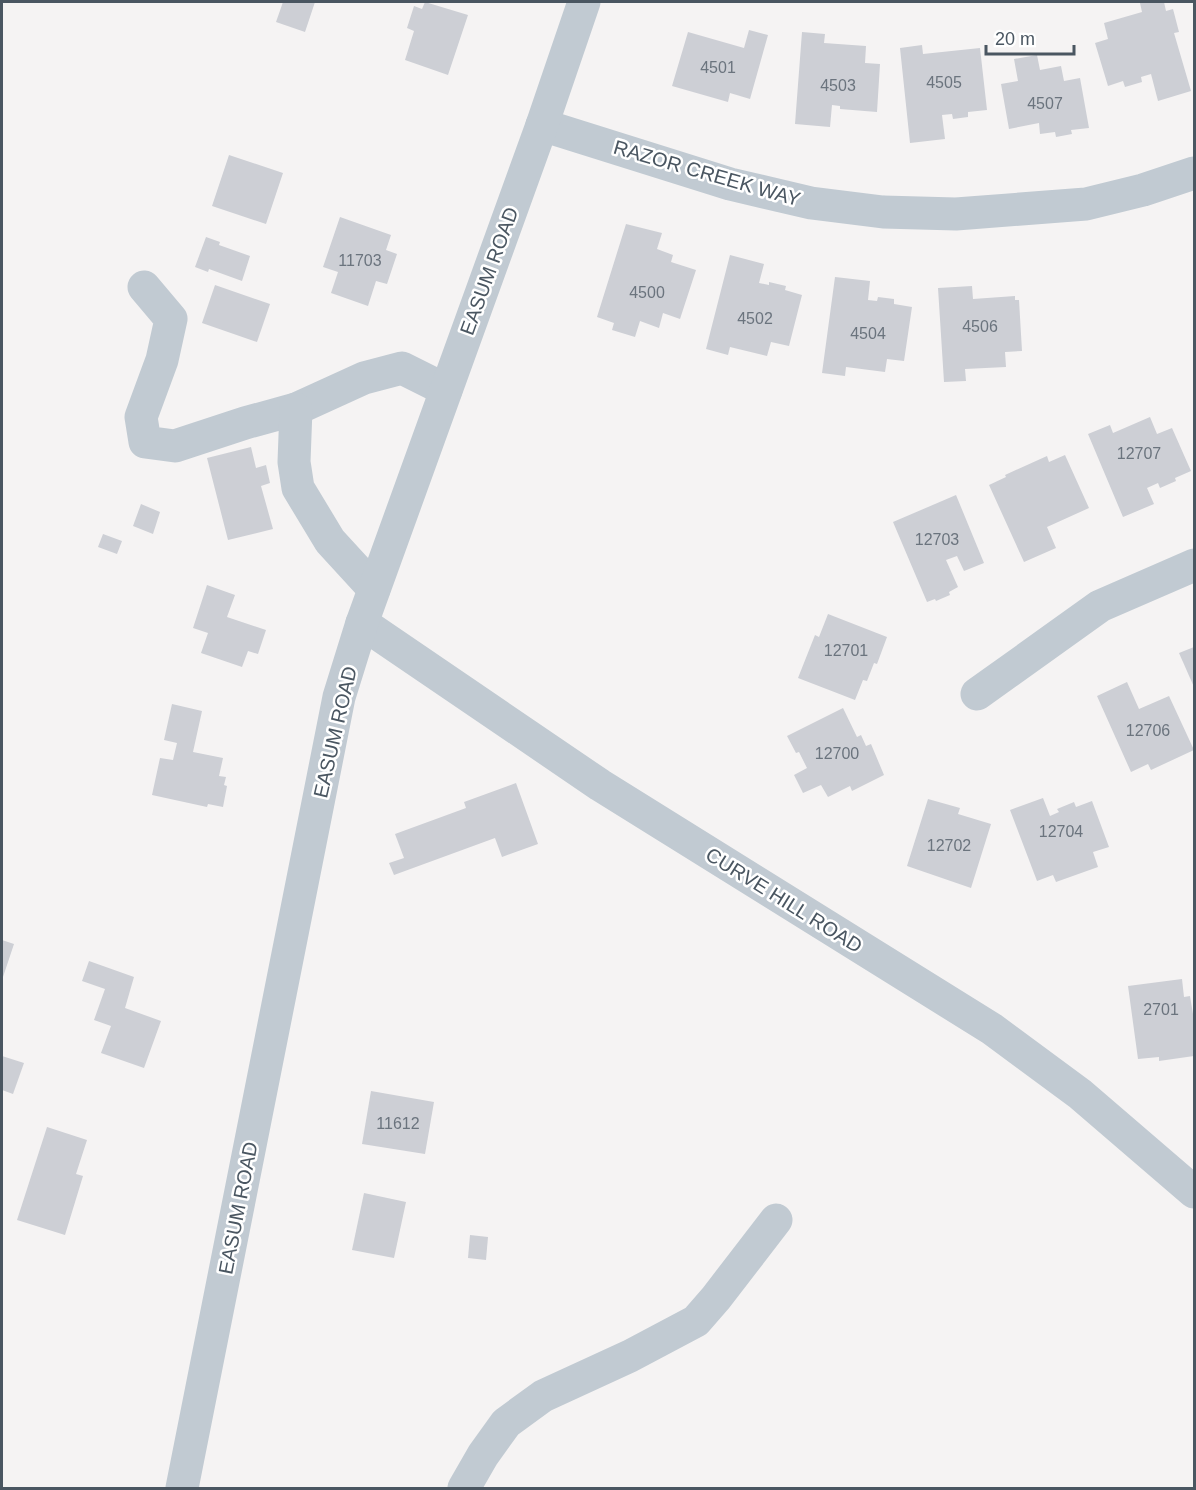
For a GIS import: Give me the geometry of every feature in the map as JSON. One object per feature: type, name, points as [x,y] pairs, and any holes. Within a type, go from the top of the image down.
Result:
[{"type":"street","name":"EASUM ROAD","points":[[182,1488],[339,697],[362,623],[584,2]]},
{"type":"street","name":"RAZOR CREEK WAY","points":[[542,124],[730,184],[811,202],[883,212],[956,214],[1086,204],[1143,190],[1194,173]]},
{"type":"street","points":[[144,287],[171,319],[162,360],[141,417],[145,442],[175,446],[296,409],[364,378],[402,368],[446,390]]},
{"type":"street","points":[[296,409],[294,462],[298,488],[330,541],[374,589]]},
{"type":"street","points":[[976,694],[1100,606],[1194,565]]},
{"type":"street","name":"CURVE HILL ROAD","points":[[362,623],[600,785],[992,1029],[1080,1094],[1194,1192]]},
{"type":"street","points":[[464,1488],[483,1455],[506,1423],[543,1396],[630,1356],[696,1321],[776,1220]]},
{"type":"building","points":[[283,2],[315,2],[305,32],[276,22]]},
{"type":"building","points":[[425,2],[468,15],[448,75],[405,60],[414,31],[407,28],[414,6],[422,9]]},
{"type":"building","points":[[1164,2],[1166,11],[1173,9],[1179,32],[1174,33],[1191,91],[1158,101],[1151,74],[1141,77],[1142,82],[1125,87],[1123,81],[1108,86],[1095,43],[1108,39],[1104,23],[1142,12],[1140,3]]},
{"type":"building","points":[[749,30],[768,35],[750,99],[730,93],[728,102],[672,86],[688,32],[744,48]]},
{"type":"building","points":[[802,32],[825,34],[824,43],[866,46],[865,63],[880,64],[877,112],[840,109],[840,106],[832,105],[830,127],[795,124]]},
{"type":"building","points":[[922,45],[923,54],[980,48],[987,110],[968,112],[968,117],[953,119],[952,114],[942,115],[945,139],[910,143],[900,48]]},
{"type":"building","points":[[1037,55],[1040,70],[1061,66],[1064,81],[1080,78],[1089,128],[1071,130],[1072,134],[1056,137],[1055,132],[1040,134],[1039,123],[1009,129],[1001,84],[1018,81],[1014,59]]},
{"type":"building","points":[[229,155],[283,173],[266,224],[212,206]]},
{"type":"building","points":[[340,217],[391,235],[386,250],[397,254],[387,284],[376,281],[368,306],[331,293],[338,272],[323,267]]},
{"type":"building","points":[[626,224],[662,233],[657,249],[673,255],[671,262],[696,270],[680,319],[663,313],[659,328],[640,321],[635,337],[612,330],[614,323],[597,317]]},
{"type":"building","points":[[206,237],[220,242],[219,245],[250,256],[242,281],[209,269],[208,272],[195,267]]},
{"type":"building","points":[[730,255],[764,264],[759,283],[769,285],[769,282],[786,286],[785,290],[802,295],[789,346],[771,342],[767,356],[730,347],[728,355],[706,349]]},
{"type":"building","points":[[835,277],[870,281],[868,300],[877,301],[878,297],[894,299],[894,304],[912,307],[904,361],[887,359],[885,372],[846,367],[845,376],[822,373]]},
{"type":"building","points":[[215,285],[270,304],[257,342],[202,323]]},
{"type":"building","points":[[972,286],[973,299],[1015,296],[1015,300],[1019,300],[1022,351],[1005,352],[1006,367],[965,369],[966,381],[944,382],[938,288]]},
{"type":"building","points":[[1150,417],[1157,434],[1172,428],[1191,471],[1160,488],[1158,483],[1147,488],[1154,504],[1123,517],[1088,434],[1110,425],[1113,433]]},
{"type":"building","points":[[251,447],[256,468],[266,465],[270,483],[261,486],[273,529],[228,540],[207,458]]},
{"type":"building","points":[[1065,455],[1089,508],[1047,527],[1056,548],[1024,562],[989,485],[1047,456],[1049,462]]},
{"type":"building","points":[[956,495],[984,563],[964,571],[957,556],[946,560],[958,587],[949,592],[950,595],[927,602],[893,522]]},
{"type":"building","points":[[141,504],[160,512],[153,534],[133,526]]},
{"type":"building","points":[[103,534],[122,541],[117,554],[98,547]]},
{"type":"building","points":[[207,585],[235,595],[227,617],[266,630],[258,654],[248,651],[242,667],[201,653],[208,633],[193,628]]},
{"type":"building","points":[[828,614],[887,637],[877,664],[874,663],[867,681],[863,680],[855,700],[798,678],[815,635],[819,637]]},
{"type":"building","points":[[1194,647],[1194,687],[1179,653]]},
{"type":"building","points":[[1127,682],[1139,709],[1169,696],[1194,750],[1151,770],[1148,764],[1131,772],[1097,696]]},
{"type":"building","points":[[172,704],[202,711],[193,752],[223,758],[219,776],[226,777],[224,785],[227,786],[223,807],[208,804],[207,807],[152,795],[160,758],[173,760],[177,743],[164,740]]},
{"type":"building","points":[[843,708],[857,737],[861,735],[866,746],[871,744],[884,775],[852,791],[850,786],[828,797],[821,785],[803,793],[794,775],[807,768],[787,736]]},
{"type":"building","points":[[516,783],[538,844],[502,857],[495,838],[394,875],[389,863],[404,858],[395,834],[466,808],[464,802]]},
{"type":"building","points":[[1043,798],[1050,816],[1059,812],[1057,809],[1074,802],[1076,807],[1092,801],[1109,847],[1093,852],[1098,867],[1056,882],[1053,875],[1037,881],[1010,810]]},
{"type":"building","points":[[928,799],[960,808],[958,814],[991,824],[971,888],[907,866]]},
{"type":"building","points":[[2,940],[14,944],[2,980]]},
{"type":"building","points":[[89,961],[134,977],[125,1008],[161,1021],[144,1068],[101,1053],[111,1026],[94,1020],[105,989],[82,981]]},
{"type":"building","points":[[1182,979],[1184,997],[1190,996],[1194,1020],[1194,1056],[1159,1061],[1159,1057],[1138,1059],[1128,986]]},
{"type":"building","points":[[2,1056],[24,1063],[13,1094],[2,1090]]},
{"type":"building","points":[[371,1091],[434,1102],[425,1154],[362,1144]]},
{"type":"building","points":[[47,1127],[87,1140],[76,1174],[83,1176],[65,1235],[17,1220]]},
{"type":"building","points":[[364,1193],[406,1202],[394,1258],[352,1250]]},
{"type":"building","points":[[470,1235],[488,1237],[486,1260],[468,1258]]}]
